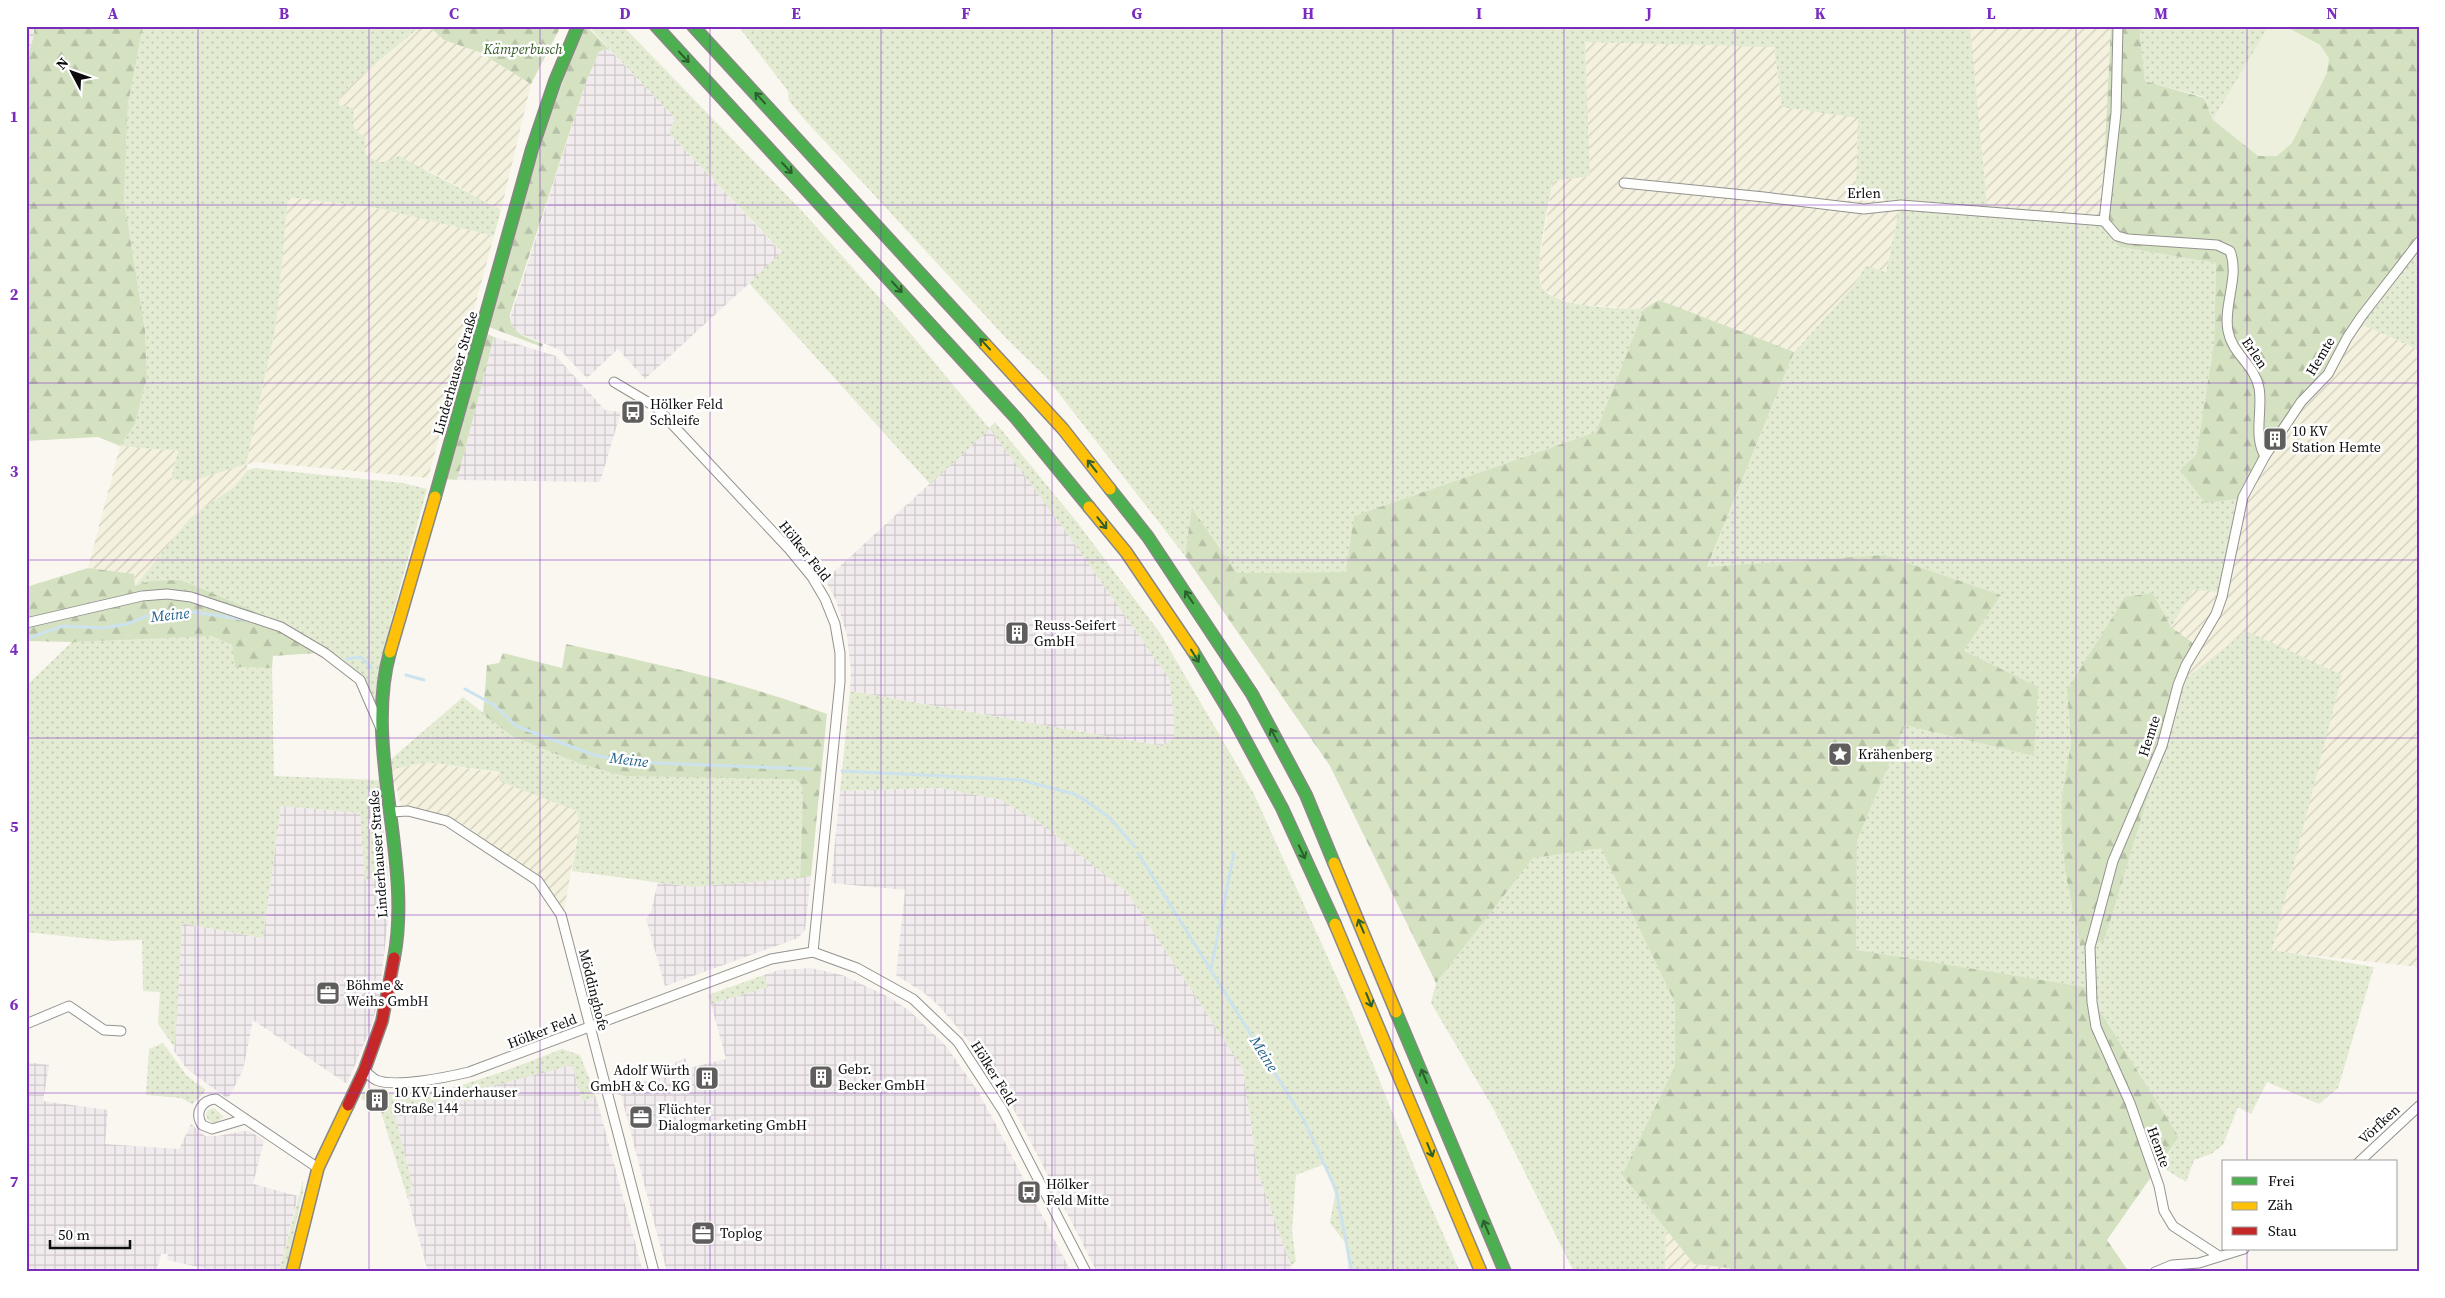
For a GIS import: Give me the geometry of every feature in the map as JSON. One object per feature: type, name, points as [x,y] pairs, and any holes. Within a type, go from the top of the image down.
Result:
[{"type":"main road","name":"Linderhauser Straße","points":[[292,1272],[318,1168],[329,1140],[364,1071],[382,1021],[397,944],[397,880],[383,734],[384,693],[389,657],[483,329],[532,149],[555,81],[578,26]]},
{"type":"main road","points":[[656,26],[991,390],[1063,474],[1126,552],[1190,647],[1282,808],[1351,958],[1481,1272]]},
{"type":"main road","points":[[694,26],[1063,429],[1148,536],[1213,633],[1252,694],[1306,796],[1504,1272]]},
{"type":"street","points":[[2104,221],[2116,113],[2118,26]]},
{"type":"street","name":"Erlen","points":[[1624,183],[1864,209],[1901,205],[2104,221],[2117,236],[2128,239],[2217,245],[2230,251],[2233,265],[2228,304],[2228,330],[2234,349],[2257,380],[2261,415],[2259,441],[2265,456]]},
{"type":"street","name":"Hemte","points":[[2219,1256],[2173,1226],[2164,1211],[2159,1186],[2130,1103],[2096,1027],[2092,1002],[2090,947],[2113,861],[2162,746],[2186,665],[2216,614],[2222,596],[2243,498],[2265,456],[2301,402],[2328,374],[2346,338],[2376,295],[2419,242]]},
{"type":"street","name":"Hölker Feld","points":[[614,382],[656,407],[789,549],[812,577],[825,599],[835,624],[840,653],[840,682],[814,952]]},
{"type":"street","name":"Linderhauser Straße","points":[[26,623],[142,596],[167,594],[191,597],[281,627],[325,653],[360,680],[383,734]]},
{"type":"street","name":"Möddinghofe","points":[[391,812],[408,811],[447,821],[538,881],[561,915],[654,1272]]},
{"type":"street","name":"Hölker Feld","points":[[364,1071],[376,1080],[388,1083],[440,1078],[491,1065],[771,959],[814,952],[857,968],[913,999],[958,1042],[1003,1112],[1086,1272]]},
{"type":"street","points":[[26,1024],[69,1006],[104,1030],[121,1031]]},
{"type":"street","points":[[245,1119],[212,1129],[202,1125],[198,1114],[200,1107],[205,1102],[216,1099],[318,1168]]},
{"type":"street","name":"Vörfken","points":[[2361,1160],[2419,1106]]},
{"type":"street","points":[[2155,1272],[2172,1266],[2199,1263],[2240,1250]]},
{"type":"shaded area","points":[[26,26],[34,26],[34,35],[26,63]]},
{"type":"shaded area","points":[[421,26],[429,26],[444,40],[479,52],[531,84],[501,210],[428,170],[389,163],[378,163],[371,159],[365,153],[365,138],[354,128],[353,108],[339,105],[340,97],[350,85]]},
{"type":"shaded area","points":[[1970,26],[2111,26],[2102,216],[1987,205]]},
{"type":"shaded area","points":[[1585,42],[1774,46],[1782,107],[1858,117],[1857,198],[1901,200],[1886,272],[1866,267],[1852,288],[1794,352],[1659,300],[1644,309],[1583,305],[1555,298],[1542,287],[1538,269],[1553,181],[1590,176]]},
{"type":"shaded area","points":[[606,49],[611,51],[675,118],[669,133],[782,253],[645,379],[618,349],[587,378],[560,350],[519,333],[513,329],[509,322],[586,82],[599,52]]},
{"type":"shaded area","points":[[288,197],[377,208],[494,236],[428,478],[258,462],[247,464],[248,470],[234,487],[190,518],[135,586],[134,574],[88,568],[120,446],[178,451],[171,478],[246,464],[276,326]]},
{"type":"shaded area","points":[[2359,323],[2419,350],[2419,967],[2272,951],[2341,675],[2183,681],[2171,627],[2243,498]]},
{"type":"shaded area","points":[[494,337],[556,356],[605,410],[621,412],[600,482],[457,480]]},
{"type":"shaded area","points":[[990,428],[1169,678],[1174,716],[1174,737],[1162,746],[850,691],[851,672],[847,635],[836,600],[825,580]]},
{"type":"shaded area","points":[[426,762],[499,773],[499,781],[576,811],[580,820],[564,911],[536,877],[466,826],[441,814],[401,806],[396,786],[392,783],[390,770]]},
{"type":"shaded area","points":[[941,788],[1001,800],[1040,823],[1127,892],[1243,1069],[1258,1173],[1293,1272],[1097,1272],[1018,1117],[985,1060],[939,1006],[923,992],[896,975],[905,890],[831,883],[840,791]]},
{"type":"shaded area","points":[[281,806],[360,813],[365,880],[387,878],[389,912],[379,998],[371,1027],[347,1084],[253,1020],[243,1070],[228,1099],[187,1069],[174,1051],[182,923],[263,938]]},
{"type":"shaded area","points":[[811,876],[805,930],[798,938],[665,986],[646,919],[651,911],[658,882],[692,887]]},
{"type":"shaded area","name":"Gebr. Becker GmbH","points":[[811,968],[842,975],[887,996],[910,1011],[946,1046],[977,1090],[992,1117],[1071,1272],[667,1272],[621,1095],[618,1095],[617,1089],[676,1073],[675,1062],[685,1058],[689,1068],[726,1059],[711,1004],[767,987],[764,975],[779,970]]},
{"type":"shaded area","points":[[26,1062],[49,1065],[43,1101],[108,1110],[105,1144],[179,1149],[191,1124],[205,1136],[250,1131],[264,1141],[253,1184],[298,1196],[279,1272],[221,1272],[167,1260],[168,1254],[161,1254],[156,1272],[26,1272]]},
{"type":"shaded area","points":[[572,1064],[582,1101],[596,1096],[643,1272],[428,1272],[408,1199],[412,1184],[394,1112],[447,1099],[454,1105],[449,1088],[462,1085],[465,1102],[469,1092]]},
{"type":"shaded area","points":[[1666,1229],[1694,1264],[1765,1272],[1665,1272]]},
{"type":"green space","points":[[34,26],[143,26],[128,104],[124,200],[145,330],[147,377],[135,424],[120,446],[98,437],[26,441],[26,63],[34,35]]},
{"type":"green space","points":[[143,26],[421,26],[350,85],[340,97],[339,105],[353,108],[354,128],[365,138],[365,153],[369,157],[386,162],[399,156],[501,210],[494,236],[377,208],[288,197],[276,325],[246,464],[192,481],[171,479],[178,451],[120,446],[135,424],[147,377],[145,330],[124,200],[128,104]]},
{"type":"green space","name":"Kämperbusch","points":[[429,26],[561,26],[531,84],[479,52],[444,40]]},
{"type":"green space","points":[[586,26],[611,51],[606,49],[599,52],[586,82],[510,314],[512,326],[520,334],[543,344],[542,347],[489,327],[556,99]]},
{"type":"green space","points":[[588,26],[623,26],[802,211],[900,321],[989,428],[995,422],[1077,522],[1160,633],[1254,794],[1348,1002],[1422,1186],[1460,1272],[1349,1272],[1346,1244],[1330,1223],[1335,1194],[1325,1164],[1296,1175],[1292,1231],[1296,1261],[1291,1266],[1258,1173],[1243,1069],[1127,892],[1040,823],[1001,800],[941,788],[840,791],[850,691],[1162,746],[1174,737],[1174,716],[1169,678],[1062,526],[990,429],[930,484],[749,283],[782,252],[669,133],[675,118]]},
{"type":"green space","points":[[738,26],[1970,26],[1987,205],[2102,216],[2102,227],[2120,247],[2216,263],[2214,343],[2196,454],[2243,498],[2223,592],[2193,590],[2171,627],[2153,593],[2067,690],[2071,743],[2062,795],[2062,841],[2065,871],[2080,946],[2104,940],[2183,681],[2246,631],[2342,675],[2272,950],[2374,967],[2338,1088],[2319,1104],[2267,1082],[2251,1114],[2238,1107],[2223,1145],[2211,1154],[2194,1160],[2186,1182],[2160,1166],[2179,1137],[2085,987],[1856,951],[1857,841],[1905,724],[2034,756],[1964,651],[2001,595],[1885,555],[1707,568],[1794,352],[1852,288],[1866,266],[1886,272],[1901,200],[1856,198],[1858,118],[1782,107],[1774,47],[1585,42],[1590,176],[1553,181],[1539,267],[1542,287],[1549,294],[1560,300],[1589,306],[1644,309],[1596,432],[1354,516],[1347,572],[1237,573],[1193,509],[1185,556],[1047,378],[1006,338],[805,120],[789,101],[788,91]]},
{"type":"green space","points":[[2111,26],[2142,26],[2140,34],[2145,81],[2204,98],[2213,120],[2320,45],[2284,26],[2419,26],[2419,247],[2334,354],[2243,498],[2205,503],[2180,470],[2196,455],[2214,343],[2216,263],[2120,247],[2101,227]]},
{"type":"green space","points":[[2142,26],[2269,26],[2213,120],[2204,97],[2145,81],[2140,34]]},
{"type":"green space","points":[[2269,26],[2284,26],[2320,45],[2329,58],[2327,73],[2292,143],[2277,156],[2258,156],[2213,120]]},
{"type":"green space","points":[[2419,247],[2419,350],[2359,323]]},
{"type":"green space","points":[[1659,300],[1794,352],[1707,567],[1885,555],[2001,595],[1964,651],[2038,687],[2034,756],[1905,725],[1857,841],[1856,950],[2085,987],[2179,1137],[2107,1240],[2129,1272],[1765,1272],[1694,1264],[1622,1175],[1675,1066],[1675,1003],[1601,848],[1533,858],[1436,983],[1330,766],[1185,556],[1192,508],[1237,573],[1346,572],[1354,516],[1596,432],[1644,309]]},
{"type":"green space","points":[[487,334],[494,337],[457,480],[445,479]]},
{"type":"green space","points":[[255,468],[403,483],[427,489],[391,620],[378,715],[371,693],[362,677],[331,651],[295,630],[181,580],[135,586],[190,518],[234,487],[248,470]]},
{"type":"green space","points":[[88,568],[134,574],[135,586],[150,581],[181,580],[266,616],[277,630],[317,653],[273,656],[272,668],[235,667],[232,645],[211,636],[72,642],[26,641],[26,587]]},
{"type":"green space","points":[[2153,593],[2171,627],[2197,646],[2183,681],[2104,941],[2080,946],[2065,871],[2062,841],[2062,795],[2071,743],[2067,690],[2125,597]]},
{"type":"green space","points":[[181,635],[211,636],[232,645],[235,667],[272,668],[274,776],[379,780],[388,876],[365,880],[360,813],[281,806],[263,938],[182,923],[175,1048],[158,1024],[160,992],[143,991],[142,940],[111,941],[26,932],[26,686],[72,642]]},
{"type":"green space","points":[[566,644],[665,666],[730,683],[827,714],[811,876],[800,878],[803,791],[801,784],[795,779],[625,776],[581,764],[512,736],[483,714],[487,665],[499,663],[503,653],[562,668]]},
{"type":"green space","points":[[463,697],[512,736],[795,779],[801,784],[803,791],[800,878],[692,887],[572,871],[580,821],[576,811],[499,781],[499,772],[426,762],[390,770],[390,760]]},
{"type":"green space","points":[[1601,847],[1675,1003],[1675,1066],[1622,1175],[1666,1229],[1665,1272],[1574,1272],[1493,1108],[1431,1003],[1436,983],[1533,857]]},
{"type":"green space","points":[[764,975],[768,987],[711,1004],[708,995]]},
{"type":"green space","points":[[163,1043],[187,1076],[205,1089],[205,1092],[192,1104],[181,1098],[146,1095],[149,1049]]},
{"type":"green space","points":[[562,1049],[580,1055],[596,1096],[582,1101],[572,1065],[470,1092],[471,1100],[465,1102],[462,1085]]},
{"type":"green space","points":[[449,1088],[454,1106],[449,1107],[446,1099],[394,1112],[412,1184],[408,1199],[379,1106],[361,1099],[363,1092],[368,1089],[378,1092],[408,1094]]},
{"type":"green space","points":[[214,1108],[224,1117],[215,1123],[208,1120],[206,1115],[208,1110]]},
{"type":"green space","points":[[303,1181],[303,1192],[285,1272],[279,1272]]},
{"type":"waterway","name":"Meine","points":[[26,639],[63,626],[103,628],[127,624],[150,615],[193,612],[248,620]]},
{"type":"waterway","name":"Meine","points":[[347,659],[361,657],[372,668]]},
{"type":"waterway","name":"Meine","points":[[406,675],[424,680]]},
{"type":"waterway","name":"Meine","points":[[465,689],[494,705],[516,726],[594,755],[628,762],[811,769]]},
{"type":"waterway","name":"Meine","points":[[842,771],[1021,780],[1074,794],[1085,800],[1110,818],[1135,847]]},
{"type":"waterway","name":"Meine","points":[[1138,853],[1304,1120],[1336,1190],[1352,1272]]},
{"type":"waterway","points":[[1211,969],[1234,853]]},
{"type":"traffic: fast","points":[[435,497],[532,149],[555,81],[578,26]]},
{"type":"traffic: fast","points":[[656,26],[1016,418],[1089,507]]},
{"type":"traffic: fast","points":[[693,26],[985,344]]},
{"type":"traffic: fast","points":[[1110,489],[1148,537],[1252,694],[1306,795],[1334,863]]},
{"type":"traffic: fast","points":[[1193,651],[1235,721],[1282,808],[1335,924]]},
{"type":"traffic: fast","points":[[390,652],[383,689],[382,727],[384,765],[398,882],[398,921],[394,958]]},
{"type":"traffic: fast","points":[[1396,1012],[1505,1272]]},
{"type":"traffic: slow","points":[[985,344],[1063,429],[1110,489]]},
{"type":"traffic: slow","points":[[390,652],[435,497]]},
{"type":"traffic: slow","points":[[1089,507],[1126,552],[1193,651]]},
{"type":"traffic: slow","points":[[1334,863],[1396,1012]]},
{"type":"traffic: slow","points":[[1335,924],[1481,1272]]},
{"type":"traffic: slow","points":[[292,1272],[318,1168],[348,1105]]},
{"type":"traffic: jam","points":[[348,1105],[364,1071],[382,1021],[394,958]]},
{"type":"place","name":"Hölker Feld Schleife","points":[[633,412]]},
{"type":"place","name":"10 KV Station Hemte","points":[[2275,439]]},
{"type":"place","name":"Reuss-Seifert GmbH","points":[[1017,633]]},
{"type":"place","name":"Krähenberg","points":[[1840,754]]},
{"type":"place","name":"Böhme & Weihs GmbH","points":[[328,993]]},
{"type":"place","name":"Gebr. Becker GmbH","points":[[821,1077]]},
{"type":"place","name":"Adolf Würth GmbH & Co. KG","points":[[707,1078]]},
{"type":"place","name":"10 KV Linderhauser Straße 144","points":[[377,1100]]},
{"type":"place","name":"Flüchter Dialogmarketing GmbH","points":[[641,1117]]},
{"type":"place","name":"Hölker Feld Mitte","points":[[1029,1192]]},
{"type":"place","name":"Toplog","points":[[703,1233]]}]
